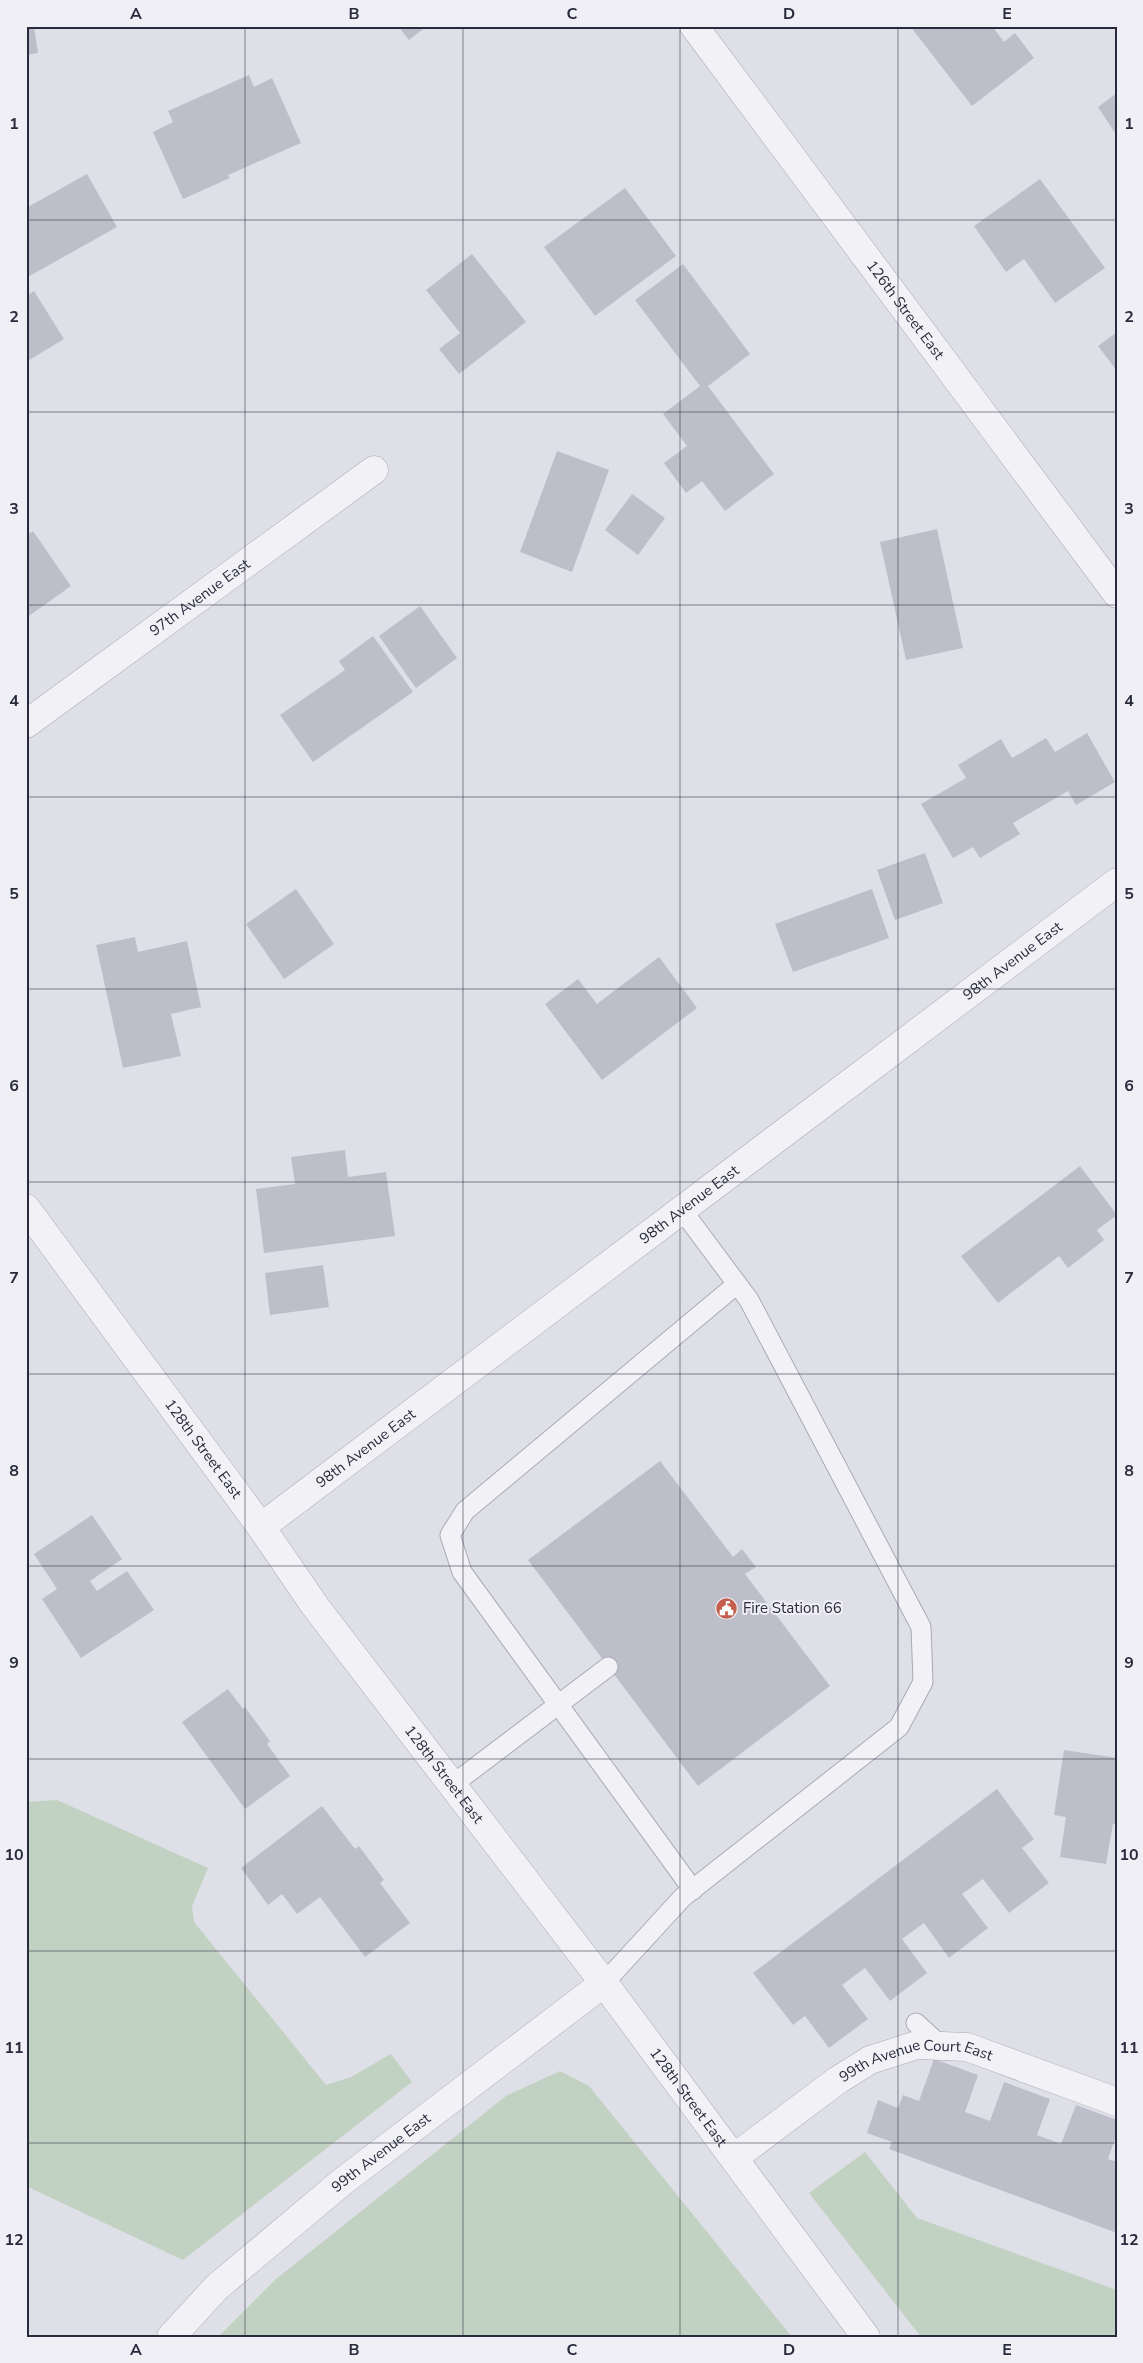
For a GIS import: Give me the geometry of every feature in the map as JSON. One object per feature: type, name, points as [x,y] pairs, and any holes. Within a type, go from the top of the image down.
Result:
[{"type":"street","name":"126th Street East","points":[[694,26],[1117,594]]},
{"type":"street","name":"97th Avenue East","points":[[26,724],[374,470]]},
{"type":"street","name":"98th Avenue East","points":[[261,1527],[1117,882]]},
{"type":"street","name":"128th Street East","points":[[26,1208],[261,1527],[315,1606],[604,1983],[866,2337]]},
{"type":"street","name":"99th Avenue East","points":[[171,2337],[216,2287],[342,2182],[604,1983]]},
{"type":"street","name":"99th Avenue Court East","points":[[734,2157],[838,2080],[870,2060],[917,2046],[967,2047],[1117,2102]]},
{"type":"lane","points":[[604,1983],[693,1890],[899,1727],[923,1682],[921,1627],[749,1300],[682,1210]]},
{"type":"lane","points":[[693,1890],[462,1572],[450,1535],[465,1511],[737,1284]]},
{"type":"lane","points":[[452,1785],[608,1667]]},
{"type":"lane","points":[[916,2023],[940,2045]]},
{"type":"green space","points":[[57,1800],[208,1868],[192,1906],[194,1922],[326,2085],[351,2077],[391,2054],[412,2082],[183,2260],[26,2186],[26,1802]]},
{"type":"green space","points":[[560,2071],[589,2086],[792,2337],[218,2337],[276,2279],[506,2096]]},
{"type":"green space","points":[[865,2152],[917,2218],[1117,2290],[1117,2337],[921,2337],[809,2193]]},
{"type":"building","points":[[26,26],[34,26],[38,53],[26,55]]},
{"type":"building","points":[[398,26],[427,26],[409,40]]},
{"type":"building","points":[[910,26],[992,26],[1004,42],[1015,33],[1034,58],[972,106]]},
{"type":"building","points":[[249,75],[254,87],[272,78],[301,143],[228,175],[230,178],[183,199],[153,132],[173,122],[168,111]]},
{"type":"building","points":[[1117,93],[1117,132],[1115,133],[1098,107]]},
{"type":"building","points":[[87,174],[117,227],[26,278],[26,208]]},
{"type":"building","points":[[1040,179],[1105,268],[1055,303],[1024,259],[1006,272],[974,226]]},
{"type":"building","points":[[625,188],[676,256],[595,316],[544,247]]},
{"type":"building","points":[[472,254],[526,322],[459,374],[439,349],[460,333],[426,290]]},
{"type":"building","points":[[683,264],[750,354],[708,386],[774,474],[725,511],[702,481],[686,493],[664,463],[687,446],[663,414],[700,386],[635,300]]},
{"type":"building","points":[[34,291],[64,339],[26,362],[26,296]]},
{"type":"building","points":[[1117,332],[1117,371],[1098,346]]},
{"type":"building","points":[[557,451],[609,470],[572,572],[520,552]]},
{"type":"building","points":[[632,494],[665,518],[638,555],[605,530]]},
{"type":"building","points":[[937,529],[963,648],[906,660],[880,542]]},
{"type":"building","points":[[33,531],[71,586],[26,618],[26,536]]},
{"type":"building","points":[[420,606],[457,658],[416,688],[379,636]]},
{"type":"building","points":[[373,636],[413,692],[313,762],[280,715],[345,670],[339,661]]},
{"type":"building","points":[[1087,733],[1115,782],[1076,805],[1068,791],[1013,823],[1020,834],[980,858],[973,847],[953,858],[921,804],[966,778],[958,765],[1001,739],[1012,758],[1046,738],[1055,752]]},
{"type":"building","points":[[925,853],[943,903],[895,920],[877,870]]},
{"type":"building","points":[[296,889],[334,944],[284,979],[246,924]]},
{"type":"building","points":[[872,889],[889,938],[793,972],[775,924]]},
{"type":"building","points":[[135,937],[138,952],[187,941],[201,1007],[171,1014],[181,1056],[123,1068],[96,945]]},
{"type":"building","points":[[659,957],[697,1008],[602,1080],[545,1004],[578,979],[597,1004]]},
{"type":"building","points":[[345,1150],[348,1177],[386,1172],[395,1236],[264,1253],[256,1189],[295,1184],[291,1157]]},
{"type":"building","points":[[1080,1166],[1117,1215],[1097,1230],[1104,1240],[1068,1268],[1059,1256],[998,1303],[961,1256]]},
{"type":"building","points":[[323,1265],[329,1307],[270,1315],[265,1273]]},
{"type":"building","points":[[660,1461],[733,1557],[742,1549],[756,1567],[745,1574],[830,1686],[698,1786],[528,1560]]},
{"type":"building","points":[[92,1515],[122,1559],[90,1581],[97,1591],[127,1571],[154,1610],[81,1658],[42,1599],[57,1589],[34,1554]]},
{"type":"building","points":[[228,1689],[243,1709],[245,1707],[270,1741],[267,1744],[290,1776],[245,1809],[182,1722]]},
{"type":"building","points":[[1064,1750],[1117,1758],[1117,1824],[1113,1824],[1106,1864],[1060,1857],[1066,1817],[1054,1815]]},
{"type":"building","points":[[997,1789],[1034,1839],[1022,1848],[1049,1883],[1009,1913],[983,1879],[962,1894],[988,1928],[949,1958],[924,1923],[902,1939],[927,1973],[890,2001],[865,1968],[842,1985],[868,2019],[829,2048],[805,2016],[793,2025],[753,1973]]},
{"type":"building","points":[[322,1806],[355,1849],[359,1846],[384,1880],[380,1883],[410,1923],[365,1957],[320,1897],[297,1914],[282,1894],[268,1905],[241,1868]]},
{"type":"building","points":[[934,2059],[978,2075],[965,2112],[990,2121],[1004,2082],[1050,2099],[1037,2135],[1061,2144],[1076,2105],[1117,2120],[1117,2133],[1108,2159],[1117,2162],[1117,2233],[889,2149],[892,2142],[867,2133],[878,2100],[898,2108],[903,2095],[919,2101]]},
{"type":"place","name":"Fire Station 66","points":[[727,1608]]}]
